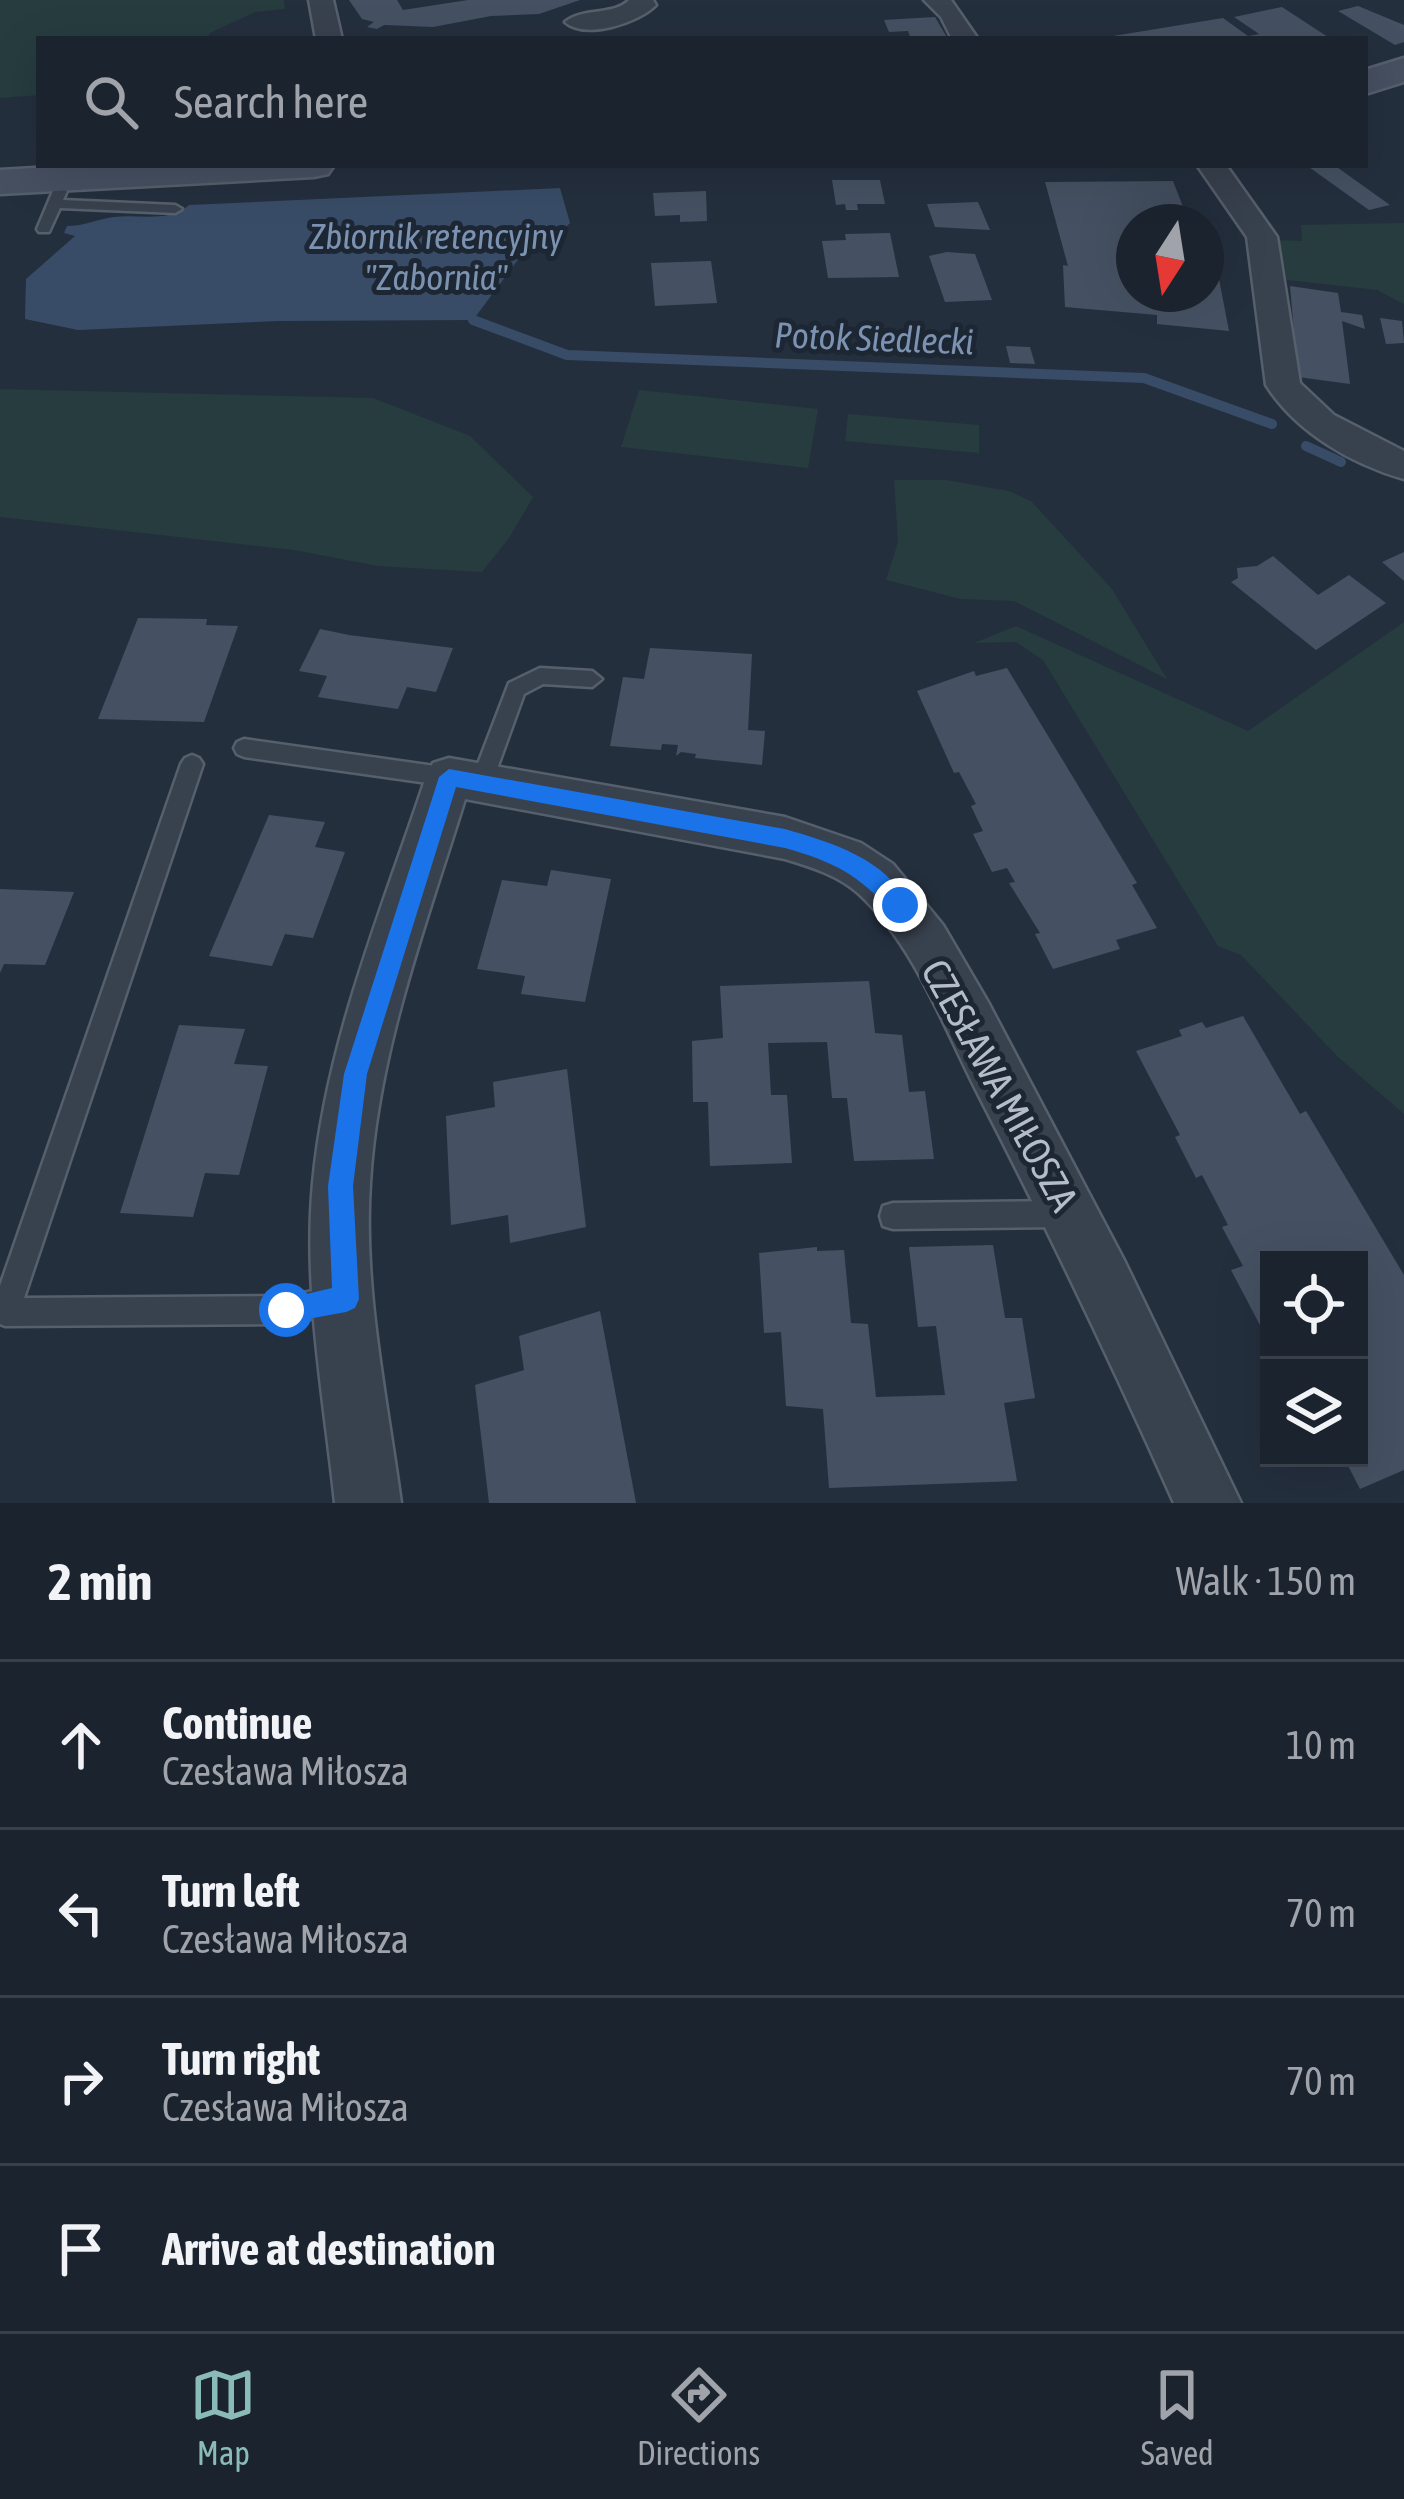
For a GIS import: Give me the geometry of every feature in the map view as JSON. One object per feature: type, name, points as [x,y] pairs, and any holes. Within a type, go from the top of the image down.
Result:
[{"type":"street","points":[[321,0],[327,36]]},
{"type":"street","points":[[578,22],[637,12],[644,5],[641,0]]},
{"type":"street","points":[[936,0],[951,13],[962,36]]},
{"type":"street","points":[[1368,82],[1404,69]]},
{"type":"street","points":[[0,182],[60,192],[286,168]]},
{"type":"street","points":[[1213,168],[1262,237],[1283,385],[1292,399],[1339,436],[1404,466]]},
{"type":"street","points":[[368,1503],[346,1299],[340,1186],[355,1074],[466,780]]},
{"type":"street","name":"CZESŁAWA MIŁOSZA","points":[[466,780],[785,838],[838,854],[876,879],[900,905],[964,1011],[1071,1214],[1208,1503]]},
{"type":"lane","points":[[44,229],[60,192],[175,209]]},
{"type":"lane","points":[[466,780],[516,688],[541,676],[592,679]]},
{"type":"lane","name":"CZESŁAWA MIŁOSZA","points":[[244,748],[466,780]]},
{"type":"lane","points":[[192,764],[5,1312],[286,1310],[346,1299]]},
{"type":"lane","points":[[893,1216],[1071,1214]]},
{"type":"green space","points":[[0,0],[284,0],[285,9],[255,12],[209,36],[36,36],[36,95],[0,98]]},
{"type":"green space","points":[[1404,223],[1404,304],[1377,290],[1287,280],[1278,240],[1302,241],[1301,225]]},
{"type":"green space","points":[[0,389],[373,398],[470,436],[533,497],[482,572],[378,566],[294,550],[0,517]]},
{"type":"green space","points":[[639,390],[818,409],[808,468],[621,447]]},
{"type":"green space","points":[[848,414],[979,425],[979,453],[845,441]]},
{"type":"green space","points":[[894,480],[946,480],[1009,491],[1031,501],[1112,589],[1167,679],[1014,601],[961,599],[886,580],[898,542]]},
{"type":"green space","points":[[1404,622],[1404,1114],[1338,1057],[1241,955],[1218,946],[1043,660],[1016,642],[974,643],[1016,626],[1248,731]]},
{"type":"water","name":"Zbiornik retencyjny \"Zabornia\"","points":[[560,188],[570,223],[553,240],[526,249],[473,320],[278,321],[78,330],[25,319],[26,279],[75,236],[64,233],[67,226],[114,217],[163,216],[189,205]]},
{"type":"building","points":[[349,0],[397,0],[403,10],[468,0],[580,0],[539,14],[377,29],[367,27],[374,22],[362,19]]},
{"type":"building","points":[[1358,6],[1404,25],[1404,42],[1395,45],[1338,11]]},
{"type":"building","points":[[1282,7],[1326,36],[1248,36],[1259,34],[1234,17]]},
{"type":"building","points":[[935,17],[946,36],[889,32],[884,20]]},
{"type":"building","points":[[1223,18],[1248,36],[1113,36]]},
{"type":"building","points":[[1310,168],[1338,168],[1390,205],[1369,210]]},
{"type":"building","points":[[832,180],[880,180],[885,204],[857,204],[858,210],[846,210],[845,204],[836,205]]},
{"type":"building","points":[[1173,181],[1182,204],[1116,204],[1116,311],[1065,307],[1063,265],[1068,266],[1045,182]]},
{"type":"building","points":[[706,191],[707,221],[655,216],[653,193]]},
{"type":"building","points":[[978,202],[990,230],[935,227],[927,204]]},
{"type":"building","points":[[890,233],[899,277],[828,278],[822,241],[846,240],[845,234]]},
{"type":"building","points":[[975,254],[992,300],[945,302],[929,256]]},
{"type":"building","points":[[711,261],[717,303],[655,306],[651,263]]},
{"type":"building","points":[[1290,286],[1338,293],[1341,312],[1362,315],[1365,329],[1342,321],[1350,384],[1298,377]]},
{"type":"building","points":[[1224,305],[1229,331],[1157,324],[1157,315],[1122,312],[1224,312]]},
{"type":"building","points":[[1380,318],[1402,321],[1404,343],[1386,344]]},
{"type":"building","points":[[1006,346],[1030,347],[1035,364],[1010,363]]},
{"type":"building","points":[[1404,552],[1404,581],[1382,562]]},
{"type":"building","points":[[1273,556],[1318,595],[1349,575],[1386,603],[1316,650],[1231,582],[1238,578],[1237,568],[1257,566]]},
{"type":"building","points":[[138,618],[207,619],[206,625],[238,626],[204,722],[98,719]]},
{"type":"building","points":[[320,629],[453,648],[436,692],[407,687],[398,709],[356,703],[318,697],[327,676],[299,671]]},
{"type":"building","points":[[650,648],[752,654],[748,730],[765,731],[762,765],[695,758],[696,754],[681,752],[676,756],[678,745],[662,744],[661,750],[610,746],[623,677],[644,679]]},
{"type":"building","points":[[1007,668],[1137,883],[1132,885],[1157,928],[1116,940],[1120,949],[1053,969],[1035,934],[1040,933],[1009,883],[1015,882],[1007,868],[992,872],[973,834],[983,831],[971,806],[976,804],[959,772],[954,773],[917,691],[974,671],[976,676]]},
{"type":"building","points":[[269,815],[325,822],[315,847],[345,852],[313,938],[285,934],[272,966],[209,956]]},
{"type":"building","points":[[551,870],[611,879],[585,1002],[521,994],[525,976],[477,969],[502,880],[547,886]]},
{"type":"building","points":[[0,889],[74,892],[45,965],[4,964],[0,973]]},
{"type":"building","points":[[869,981],[875,1033],[902,1035],[909,1092],[925,1091],[934,1159],[854,1161],[847,1098],[832,1098],[827,1042],[768,1043],[771,1095],[787,1095],[792,1163],[710,1166],[708,1102],[693,1102],[692,1041],[723,1038],[720,986]]},
{"type":"building","points":[[1243,1016],[1404,1275],[1404,1470],[1360,1489],[1349,1467],[1368,1467],[1368,1251],[1260,1251],[1260,1325],[1231,1270],[1243,1266],[1222,1227],[1228,1225],[1202,1175],[1196,1178],[1175,1137],[1180,1135],[1136,1051],[1182,1036],[1179,1030],[1202,1022],[1206,1028]]},
{"type":"building","points":[[179,1025],[245,1029],[234,1064],[268,1066],[239,1175],[205,1173],[193,1217],[120,1213]]},
{"type":"building","points":[[567,1069],[586,1227],[510,1243],[508,1215],[451,1225],[446,1116],[495,1107],[493,1082]]},
{"type":"building","points":[[993,1245],[1005,1318],[1022,1318],[1035,1398],[1004,1403],[1017,1481],[829,1488],[823,1409],[786,1406],[781,1332],[764,1333],[759,1253],[817,1247],[817,1251],[844,1250],[851,1323],[868,1324],[876,1397],[945,1395],[936,1326],[918,1327],[909,1247]]},
{"type":"building","points":[[600,1311],[636,1503],[489,1503],[475,1385],[524,1370],[519,1336]]},
{"type":"waterway","name":"Potok Siedlecki","points":[[473,320],[567,355],[1144,378],[1272,424]]},
{"type":"waterway","name":"Potok Siedlecki","points":[[1306,446],[1341,462]]},
{"type":"route","points":[[286,1310],[346,1299],[340,1186],[355,1074],[449,777],[785,838],[838,854],[876,879],[900,905]]}]
